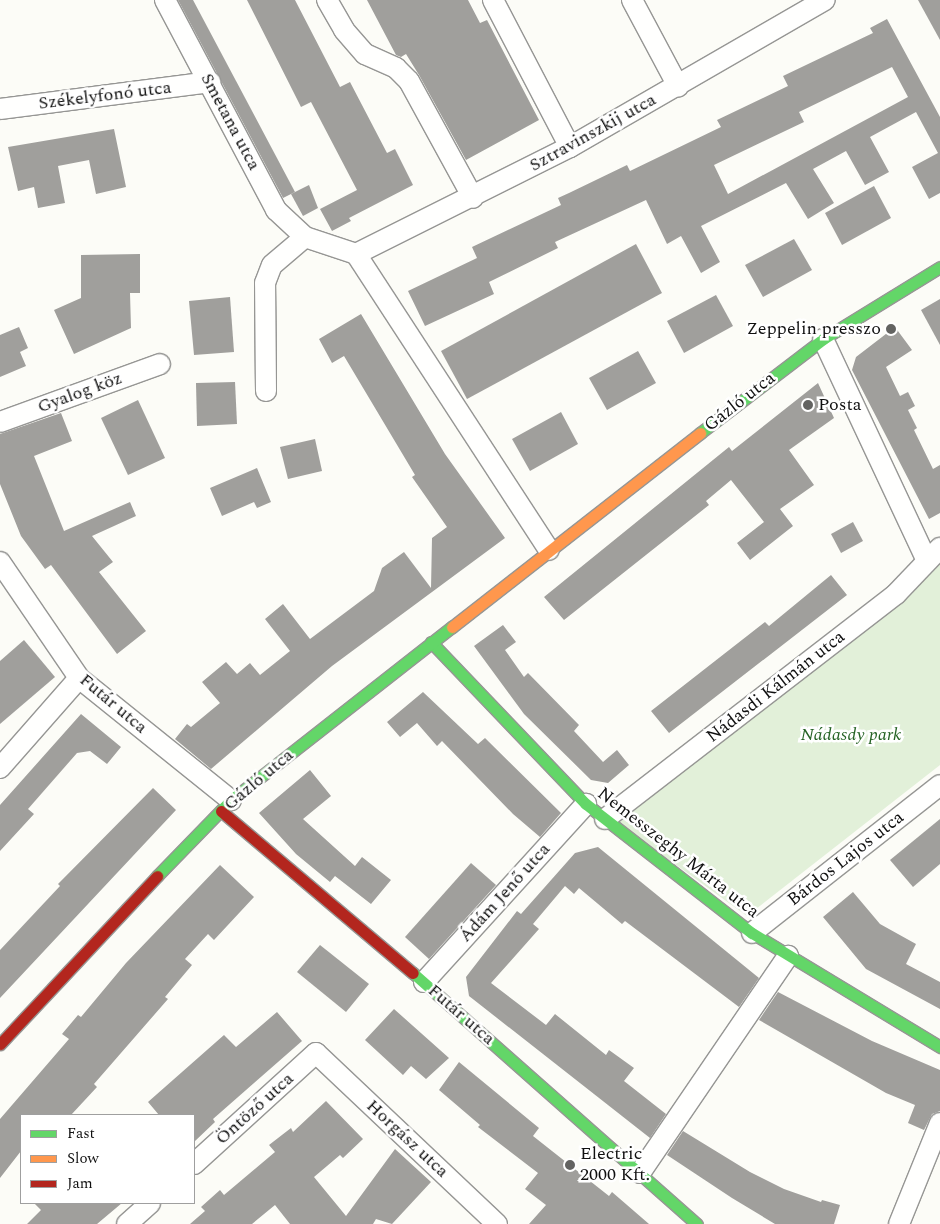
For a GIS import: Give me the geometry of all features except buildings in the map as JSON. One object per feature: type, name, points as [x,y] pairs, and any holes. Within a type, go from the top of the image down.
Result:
[{"type":"street","name":"Smetana utca","points":[[165,0],[276,210],[305,237],[356,254]]},
{"type":"street","points":[[327,0],[344,30],[365,54],[396,68],[410,81],[473,198]]},
{"type":"street","points":[[494,0],[570,147]]},
{"type":"street","points":[[632,0],[678,86]]},
{"type":"street","name":"Sztravinszkij utca","points":[[356,254],[473,198],[570,147],[678,86],[800,6],[825,0]]},
{"type":"street","name":"Székelyfonó utca","points":[[0,109],[210,82]]},
{"type":"street","points":[[266,392],[266,283],[272,265],[305,237]]},
{"type":"street","points":[[356,254],[549,550]]},
{"type":"street","name":"Gázló utca","points":[[0,1044],[96,939],[226,805],[431,642],[823,339],[940,267]]},
{"type":"street","points":[[823,339],[933,554]]},
{"type":"street","name":"Gyalog köz","points":[[0,422],[160,364]]},
{"type":"street","name":"Nádasdi Kálmán utca","points":[[605,819],[896,594],[933,554]]},
{"type":"street","name":"Futár utca","points":[[0,562],[79,678],[226,805],[697,1224]]},
{"type":"street","name":"Nemesszeghy Márta utca","points":[[431,642],[586,804],[752,934],[940,1047]]},
{"type":"street","points":[[0,768],[79,678]]},
{"type":"street","name":"Bárdos Lajos utca","points":[[752,934],[940,785]]},
{"type":"street","name":"Ádám Jenő utca","points":[[424,982],[586,804]]},
{"type":"street","points":[[640,1173],[788,956]]},
{"type":"street","name":"Öntöző utca","points":[[195,1163],[316,1053]]},
{"type":"street","name":"Horgász utca","points":[[316,1053],[497,1224]]},
{"type":"street","points":[[899,1224],[940,1124]]},
{"type":"street","points":[[126,1224],[149,1204]]},
{"type":"green space","name":"Nádasdy park","points":[[940,549],[940,765],[747,916],[618,823],[914,584]]},
{"type":"traffic: fast","points":[[700,433],[823,339],[940,267]]},
{"type":"traffic: fast","points":[[157,876],[231,800],[452,627]]},
{"type":"traffic: fast","points":[[431,642],[586,804],[752,933],[940,1047]]},
{"type":"traffic: fast","points":[[413,973],[697,1224]]},
{"type":"traffic: slow","points":[[452,627],[700,433]]},
{"type":"traffic: jam","points":[[221,811],[413,973]]},
{"type":"traffic: jam","points":[[0,1044],[157,876]]},
{"type":"place","name":"Zeppelin presszo","points":[[891,329]]},
{"type":"place","name":"Posta","points":[[808,405]]},
{"type":"place","name":"Electric 2000 Kft.","points":[[570,1165]]}]
